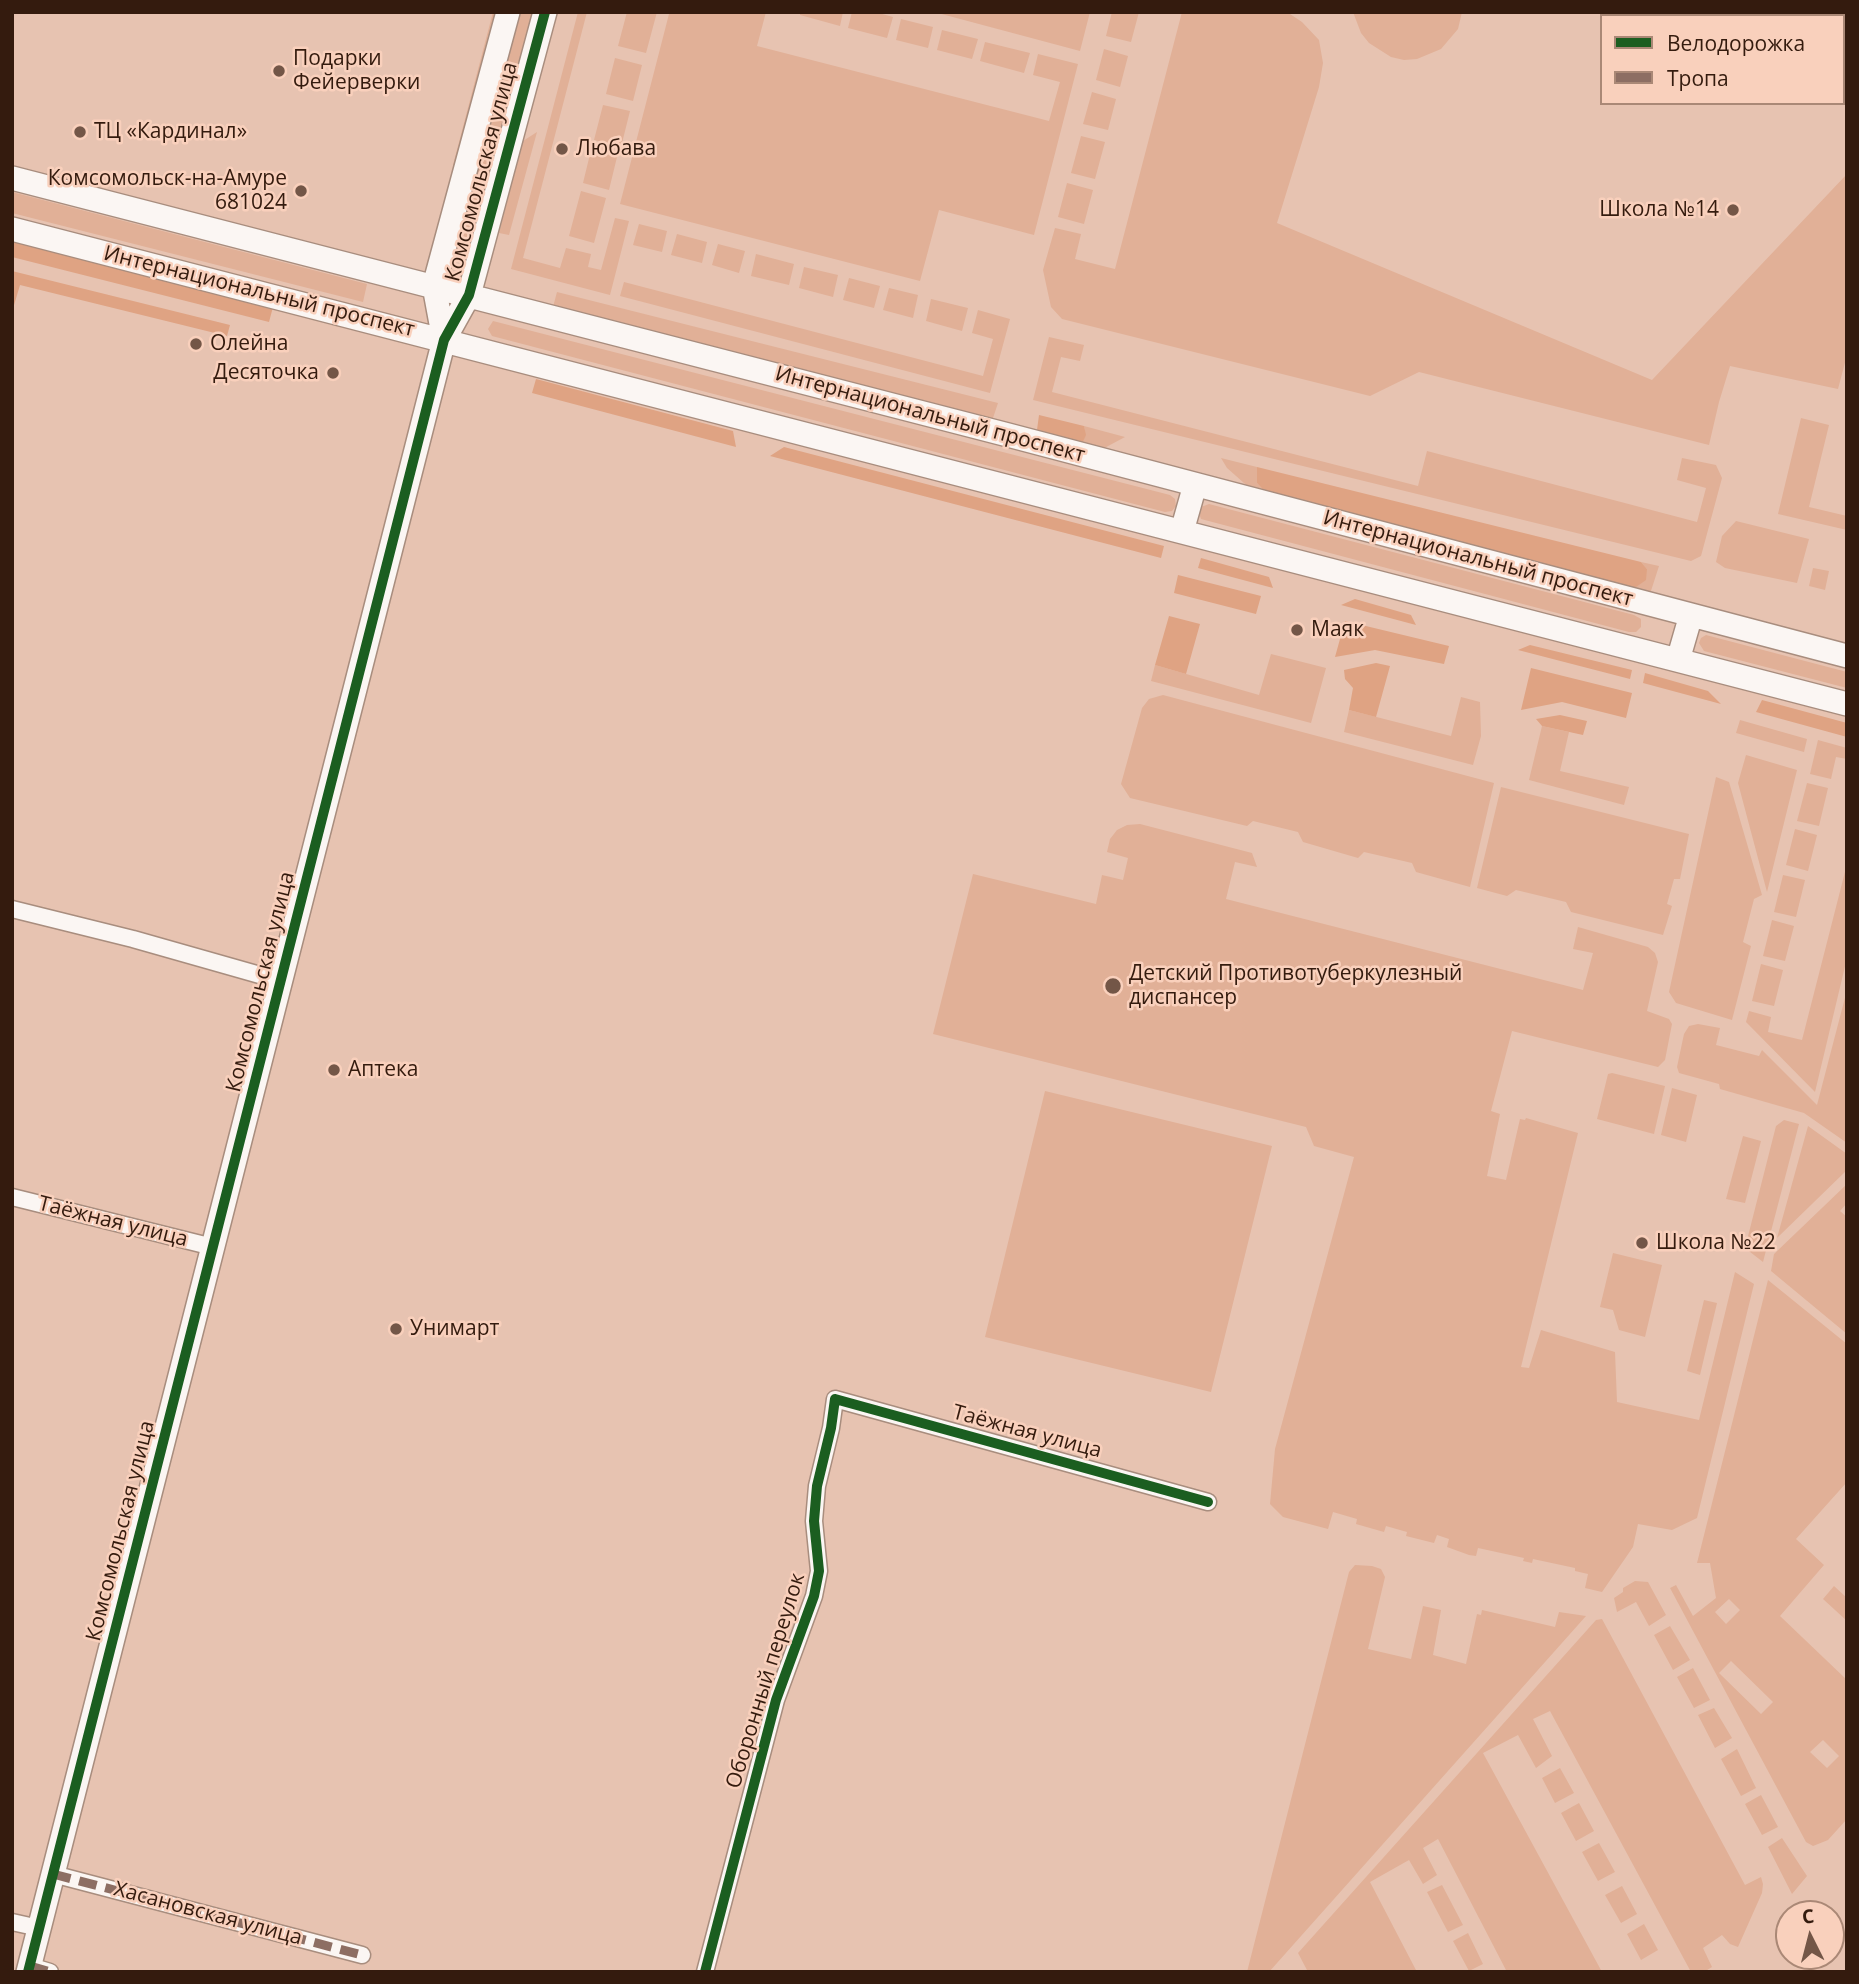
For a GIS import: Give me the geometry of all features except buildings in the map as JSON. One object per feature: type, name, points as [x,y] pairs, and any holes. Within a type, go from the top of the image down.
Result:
[{"type":"main road","name":"Комсомольская улица","points":[[443,340],[434,286],[508,12]]},
{"type":"main road","name":"Комсомольская улица","points":[[36,1970],[39,1928],[443,340],[468,295],[545,12]]},
{"type":"main road","name":"Интернациональный проспект","points":[[12,177],[1847,656]]},
{"type":"main road","name":"Интернациональный проспект","points":[[12,229],[1847,704]]},
{"type":"main road","points":[[1182,531],[1195,485]]},
{"type":"main road","points":[[1678,660],[1690,615]]},
{"type":"street","points":[[12,909],[133,939],[281,981]]},
{"type":"street","name":"Таёжная улица","points":[[12,1196],[213,1247]]},
{"type":"street","name":"Таёжная улица","points":[[835,1399],[1208,1502]]},
{"type":"street","name":"Оборонный переулок","points":[[705,1972],[776,1700],[814,1596],[819,1571],[814,1521],[817,1486],[835,1399]]},
{"type":"street","name":"Хасановская улица","points":[[53,1874],[362,1955]]},
{"type":"street","points":[[12,1922],[39,1928]]},
{"type":"shaded area","points":[[493,12],[505,12],[463,168],[453,165]]},
{"type":"shaded area","points":[[521,12],[536,12],[471,245],[459,241]]},
{"type":"shaded area","points":[[578,12],[587,12],[523,258],[560,268],[566,248],[591,254],[588,267],[601,270],[615,218],[629,221],[610,295],[511,269]]},
{"type":"shaded area","points":[[627,12],[657,12],[646,53],[618,46]]},
{"type":"shaded area","points":[[671,12],[766,12],[757,46],[1049,121],[1060,82],[1033,75],[1038,54],[1078,64],[1034,235],[939,210],[920,281],[620,204]]},
{"type":"shaded area","points":[[800,12],[843,12],[840,26],[800,15]]},
{"type":"shaded area","points":[[852,12],[875,12],[893,17],[887,38],[848,28]]},
{"type":"shaded area","points":[[934,12],[1090,12],[1080,51]]},
{"type":"shaded area","points":[[1112,12],[1139,12],[1131,42],[1106,36]]},
{"type":"shaded area","points":[[1182,12],[1287,12],[1302,22],[1319,40],[1323,63],[1319,87],[1277,223],[1652,380],[1847,174],[1847,355],[1838,389],[1730,366],[1709,445],[1419,372],[1370,396],[1062,319],[1051,307],[1043,270],[1055,228],[1081,234],[1075,259],[1115,269]]},
{"type":"shaded area","points":[[1353,12],[1462,12],[1458,29],[1441,49],[1417,59],[1404,60],[1391,57],[1369,43],[1361,33]]},
{"type":"shaded area","points":[[1773,12],[1847,12],[1847,77],[1845,14]]},
{"type":"shaded area","points":[[901,19],[933,27],[928,48],[896,40]]},
{"type":"shaded area","points":[[942,30],[978,39],[972,59],[937,50]]},
{"type":"shaded area","points":[[985,42],[1030,53],[1024,73],[980,61]]},
{"type":"shaded area","points":[[1104,49],[1128,56],[1120,87],[1096,80]]},
{"type":"shaded area","points":[[615,58],[642,65],[633,101],[606,94]]},
{"type":"shaded area","points":[[1092,92],[1116,99],[1108,130],[1083,124]]},
{"type":"shaded area","points":[[603,105],[630,111],[621,147],[594,140]]},
{"type":"shaded area","points":[[537,132],[509,235],[499,233],[523,141]]},
{"type":"shaded area","points":[[1081,136],[1105,142],[1095,179],[1071,173]]},
{"type":"shaded area","points":[[591,150],[617,157],[609,190],[583,183]]},
{"type":"shaded area","points":[[1067,183],[1093,190],[1084,224],[1058,217]]},
{"type":"shaded area","points":[[581,191],[606,198],[594,243],[569,236]]},
{"type":"shaded area","points":[[12,192],[367,284],[363,302],[12,213]]},
{"type":"shaded area","points":[[639,224],[667,231],[662,252],[633,245]]},
{"type":"shaded area","points":[[677,234],[707,242],[702,263],[671,255]]},
{"type":"shaded area","points":[[12,240],[273,307],[269,322],[12,257]]},
{"type":"shaded area","points":[[718,244],[745,251],[739,273],[712,265]]},
{"type":"shaded area","points":[[756,254],[794,264],[789,285],[751,276]]},
{"type":"shaded area","points":[[804,267],[838,275],[833,297],[799,288]]},
{"type":"shaded area","points":[[12,271],[230,325],[227,336],[20,285],[12,312]]},
{"type":"shaded area","points":[[849,278],[880,286],[874,308],[843,300]]},
{"type":"shaded area","points":[[624,282],[983,376],[993,339],[972,333],[978,310],[1010,319],[990,393],[620,296]]},
{"type":"shaded area","points":[[889,288],[918,295],[913,318],[883,310]]},
{"type":"shaded area","points":[[557,292],[998,403],[993,418],[980,424],[553,307]]},
{"type":"shaded area","points":[[931,299],[968,308],[962,331],[926,321]]},
{"type":"shaded area","points":[[493,321],[1170,495],[1175,499],[1176,506],[1172,511],[1165,512],[492,336],[488,329]]},
{"type":"shaded area","points":[[1049,337],[1084,345],[1080,361],[1061,357],[1052,392],[1418,486],[1427,451],[1697,522],[1706,488],[1677,480],[1682,458],[1716,465],[1722,478],[1701,556],[1691,561],[1033,400]]},
{"type":"shaded area","points":[[536,379],[733,431],[736,447],[532,393]]},
{"type":"shaded area","points":[[1039,415],[1084,426],[1086,435],[1082,444],[1043,439],[1037,430]]},
{"type":"shaded area","points":[[1801,418],[1829,425],[1809,507],[1847,516],[1847,530],[1778,514]]},
{"type":"shaded area","points":[[1084,426],[1125,437],[1095,453],[1082,444]]},
{"type":"shaded area","points":[[784,447],[1164,546],[1161,558],[770,456]]},
{"type":"shaded area","points":[[1221,458],[1257,467],[1257,483],[1269,496],[1253,491],[1227,468]]},
{"type":"shaded area","points":[[1257,467],[1641,562],[1647,569],[1646,580],[1636,587],[1619,587],[1269,496],[1257,483]]},
{"type":"shaded area","points":[[1209,504],[1634,615],[1641,619],[1641,627],[1636,632],[1629,632],[1201,519],[1201,507]]},
{"type":"shaded area","points":[[1736,521],[1809,539],[1797,583],[1725,568],[1716,562],[1722,536]]},
{"type":"shaded area","points":[[1201,558],[1269,577],[1273,588],[1198,568]]},
{"type":"shaded area","points":[[1641,562],[1659,566],[1650,594],[1619,587],[1647,569]]},
{"type":"shaded area","points":[[1813,568],[1829,571],[1825,590],[1809,586]]},
{"type":"shaded area","points":[[1178,575],[1261,596],[1256,614],[1174,593]]},
{"type":"shaded area","points":[[1355,599],[1411,615],[1416,625],[1341,605]]},
{"type":"shaded area","points":[[1169,616],[1200,624],[1186,674],[1155,665]]},
{"type":"shaded area","points":[[1345,621],[1449,646],[1444,664],[1375,650],[1335,657]]},
{"type":"shaded area","points":[[1706,635],[1847,672],[1847,688],[1704,651],[1699,643]]},
{"type":"shaded area","points":[[1530,645],[1632,670],[1630,679],[1518,650]]},
{"type":"shaded area","points":[[1271,654],[1326,668],[1311,723],[1151,681],[1155,665],[1259,695]]},
{"type":"shaded area","points":[[1376,663],[1390,666],[1376,717],[1349,710],[1353,688],[1345,679],[1344,670]]},
{"type":"shaded area","points":[[1531,668],[1632,693],[1626,718],[1562,702],[1521,710]]},
{"type":"shaded area","points":[[1645,673],[1708,691],[1721,704],[1643,683]]},
{"type":"shaded area","points":[[1163,695],[1494,783],[1470,887],[1416,872],[1412,863],[1364,852],[1358,858],[1303,842],[1298,832],[1253,821],[1247,826],[1130,798],[1121,784],[1142,708],[1149,699]]},
{"type":"shaded area","points":[[1461,697],[1480,702],[1481,736],[1473,765],[1344,732],[1349,710],[1451,736]]},
{"type":"shaded area","points":[[1762,700],[1847,723],[1847,737],[1756,712]]},
{"type":"shaded area","points":[[1560,715],[1587,721],[1583,735],[1542,726],[1536,719]]},
{"type":"shaded area","points":[[1740,720],[1807,739],[1804,752],[1736,733]]},
{"type":"shaded area","points":[[1542,726],[1569,732],[1560,771],[1629,787],[1624,805],[1529,780]]},
{"type":"shaded area","points":[[1818,740],[1847,748],[1847,759],[1836,757],[1831,779],[1810,774]]},
{"type":"shaded area","points":[[1746,755],[1797,770],[1767,892],[1738,783]]},
{"type":"shaded area","points":[[1716,777],[1729,782],[1762,895],[1754,899],[1743,942],[1751,946],[1732,1020],[1676,1003],[1669,992]]},
{"type":"shaded area","points":[[1807,783],[1828,788],[1819,826],[1797,821]]},
{"type":"shaded area","points":[[1501,787],[1689,834],[1680,879],[1674,879],[1667,904],[1672,906],[1663,935],[1571,912],[1566,902],[1516,890],[1507,896],[1477,888]]},
{"type":"shaded area","points":[[1140,824],[1252,853],[1257,867],[1235,862],[1226,899],[1583,990],[1593,953],[1573,949],[1578,927],[1648,947],[1655,953],[1658,962],[1647,1011],[1669,1019],[1672,1024],[1665,1060],[1658,1067],[1512,1031],[1491,1111],[1500,1114],[1487,1176],[1506,1180],[1520,1119],[1526,1118],[1578,1133],[1521,1367],[1529,1368],[1541,1330],[1615,1352],[1617,1402],[1699,1420],[1735,1272],[1754,1284],[1697,1518],[1672,1530],[1638,1524],[1633,1547],[1602,1592],[1585,1588],[1588,1574],[1575,1571],[1575,1568],[1533,1559],[1532,1563],[1523,1561],[1524,1558],[1478,1548],[1476,1556],[1469,1555],[1447,1547],[1449,1539],[1437,1535],[1434,1543],[1406,1536],[1407,1532],[1386,1526],[1384,1532],[1356,1524],[1357,1519],[1333,1512],[1328,1529],[1283,1517],[1270,1504],[1275,1449],[1354,1157],[1314,1146],[1306,1127],[933,1034],[973,874],[1096,904],[1102,875],[1123,880],[1128,858],[1107,852],[1110,839],[1117,830],[1127,825]]},
{"type":"shaded area","points":[[1795,829],[1817,835],[1808,871],[1786,865]]},
{"type":"shaded area","points":[[1847,864],[1847,958],[1815,1092],[1746,1022],[1749,1011],[1771,1017],[1768,1032],[1802,1040]]},
{"type":"shaded area","points":[[1783,875],[1805,880],[1796,917],[1774,912]]},
{"type":"shaded area","points":[[1772,920],[1794,926],[1785,961],[1763,956]]},
{"type":"shaded area","points":[[1761,964],[1783,970],[1774,1006],[1752,1001]]},
{"type":"shaded area","points":[[1847,990],[1847,1143],[1804,1113],[1720,1089],[1719,1084],[1679,1073],[1677,1067],[1684,1034],[1689,1026],[1698,1024],[1720,1028],[1716,1045],[1759,1056],[1762,1050],[1817,1105]]},
{"type":"shaded area","points":[[1608,1074],[1665,1086],[1654,1134],[1597,1119]]},
{"type":"shaded area","points":[[1672,1088],[1697,1095],[1686,1142],[1661,1135]]},
{"type":"shaded area","points":[[1045,1091],[1272,1146],[1211,1392],[985,1337]]},
{"type":"shaded area","points":[[1784,1120],[1799,1124],[1763,1262],[1745,1248],[1776,1126]]},
{"type":"shaded area","points":[[1808,1126],[1847,1154],[1847,1170],[1777,1238]]},
{"type":"shaded area","points":[[1743,1136],[1761,1141],[1745,1203],[1726,1199]]},
{"type":"shaded area","points":[[1847,1184],[1847,1203],[1840,1211],[1847,1217],[1847,1334],[1771,1271],[1774,1254]]},
{"type":"shaded area","points":[[1613,1253],[1662,1265],[1645,1337],[1619,1330],[1613,1310],[1600,1307]]},
{"type":"shaded area","points":[[1768,1280],[1847,1344],[1847,1482],[1796,1539],[1824,1565],[1780,1616],[1847,1680],[1847,1819],[1828,1840],[1813,1846],[1806,1842],[1670,1588],[1676,1585],[1693,1616],[1716,1598],[1710,1563],[1697,1563]],"holes":[[[1729,1599],[1740,1610],[1726,1624],[1715,1612]],[[1731,1661],[1773,1702],[1761,1714],[1719,1673]],[[1823,1740],[1839,1756],[1827,1768],[1810,1752]]]},
{"type":"shaded area","points":[[1704,1300],[1717,1303],[1700,1375],[1687,1371]]},
{"type":"shaded area","points":[[1355,1565],[1381,1569],[1385,1577],[1368,1649],[1411,1659],[1423,1606],[1441,1610],[1433,1655],[1466,1664],[1477,1614],[1481,1615],[1482,1610],[1555,1627],[1559,1612],[1586,1616],[1269,1972],[1247,1972],[1349,1572]]},
{"type":"shaded area","points":[[1635,1581],[1648,1582],[1666,1615],[1649,1626],[1636,1602],[1617,1612],[1614,1598],[1623,1592],[1623,1588]]},
{"type":"shaded area","points":[[1834,1586],[1847,1598],[1847,1621],[1823,1599]]},
{"type":"shaded area","points":[[1602,1619],[1745,1885],[1761,1877],[1762,1893],[1738,1947],[1730,1944],[1722,1935],[1703,1948],[1712,1967],[1704,1972],[1691,1972],[1550,1711],[1533,1719],[1552,1756],[1536,1768],[1518,1735],[1483,1753],[1602,1972],[1507,1972],[1438,1839],[1423,1848],[1437,1875],[1423,1884],[1409,1860],[1370,1882],[1417,1972],[1308,1972],[1298,1953],[1596,1620]]},
{"type":"shaded area","points":[[1670,1626],[1690,1660],[1673,1670],[1654,1635]]},
{"type":"shaded area","points":[[1693,1668],[1710,1700],[1694,1708],[1677,1677]]},
{"type":"shaded area","points":[[1714,1708],[1732,1738],[1715,1748],[1698,1715]]},
{"type":"shaded area","points":[[1737,1749],[1756,1788],[1741,1796],[1721,1759]]},
{"type":"shaded area","points":[[1560,1768],[1574,1793],[1555,1803],[1542,1778]]},
{"type":"shaded area","points":[[1761,1795],[1778,1827],[1762,1835],[1745,1804]]},
{"type":"shaded area","points":[[1579,1803],[1594,1831],[1576,1841],[1561,1813]]},
{"type":"shaded area","points":[[1782,1838],[1807,1876],[1792,1894],[1768,1847]]},
{"type":"shaded area","points":[[1599,1843],[1615,1872],[1598,1881],[1582,1852]]},
{"type":"shaded area","points":[[1442,1885],[1463,1925],[1448,1932],[1427,1892]]},
{"type":"shaded area","points":[[1622,1886],[1637,1914],[1621,1923],[1605,1895]]},
{"type":"shaded area","points":[[1644,1924],[1658,1950],[1641,1960],[1627,1934]]},
{"type":"shaded area","points":[[1468,1933],[1483,1964],[1469,1971],[1453,1941]]},
{"type":"marked path","points":[[53,1874],[362,1955]]},
{"type":"marked path","points":[[30,1966],[50,1972]]},
{"type":"cycle path","points":[[28,1972],[444,340],[469,295],[545,12]]},
{"type":"cycle path","points":[[705,1972],[776,1700],[814,1596],[819,1571],[814,1521],[817,1486],[835,1399],[1208,1502]]},
{"type":"place","name":"Подарки Фейерверки","points":[[279,71]]},
{"type":"place","name":"ТЦ «Кардинал»","points":[[80,132]]},
{"type":"place","name":"Любава","points":[[562,149]]},
{"type":"place","name":"Комсомольск-на-Амуре 681024","points":[[301,191]]},
{"type":"place","name":"Школа №14","points":[[1733,210]]},
{"type":"place","name":"Олейна","points":[[196,344]]},
{"type":"place","name":"Десяточка","points":[[333,373]]},
{"type":"place","name":"Маяк","points":[[1297,630]]},
{"type":"place","name":"Детский Противотуберкулезный диспансер","points":[[1113,986]]},
{"type":"place","name":"Аптека","points":[[334,1070]]},
{"type":"place","name":"Школа №22","points":[[1642,1243]]},
{"type":"place","name":"Унимарт","points":[[396,1329]]}]
